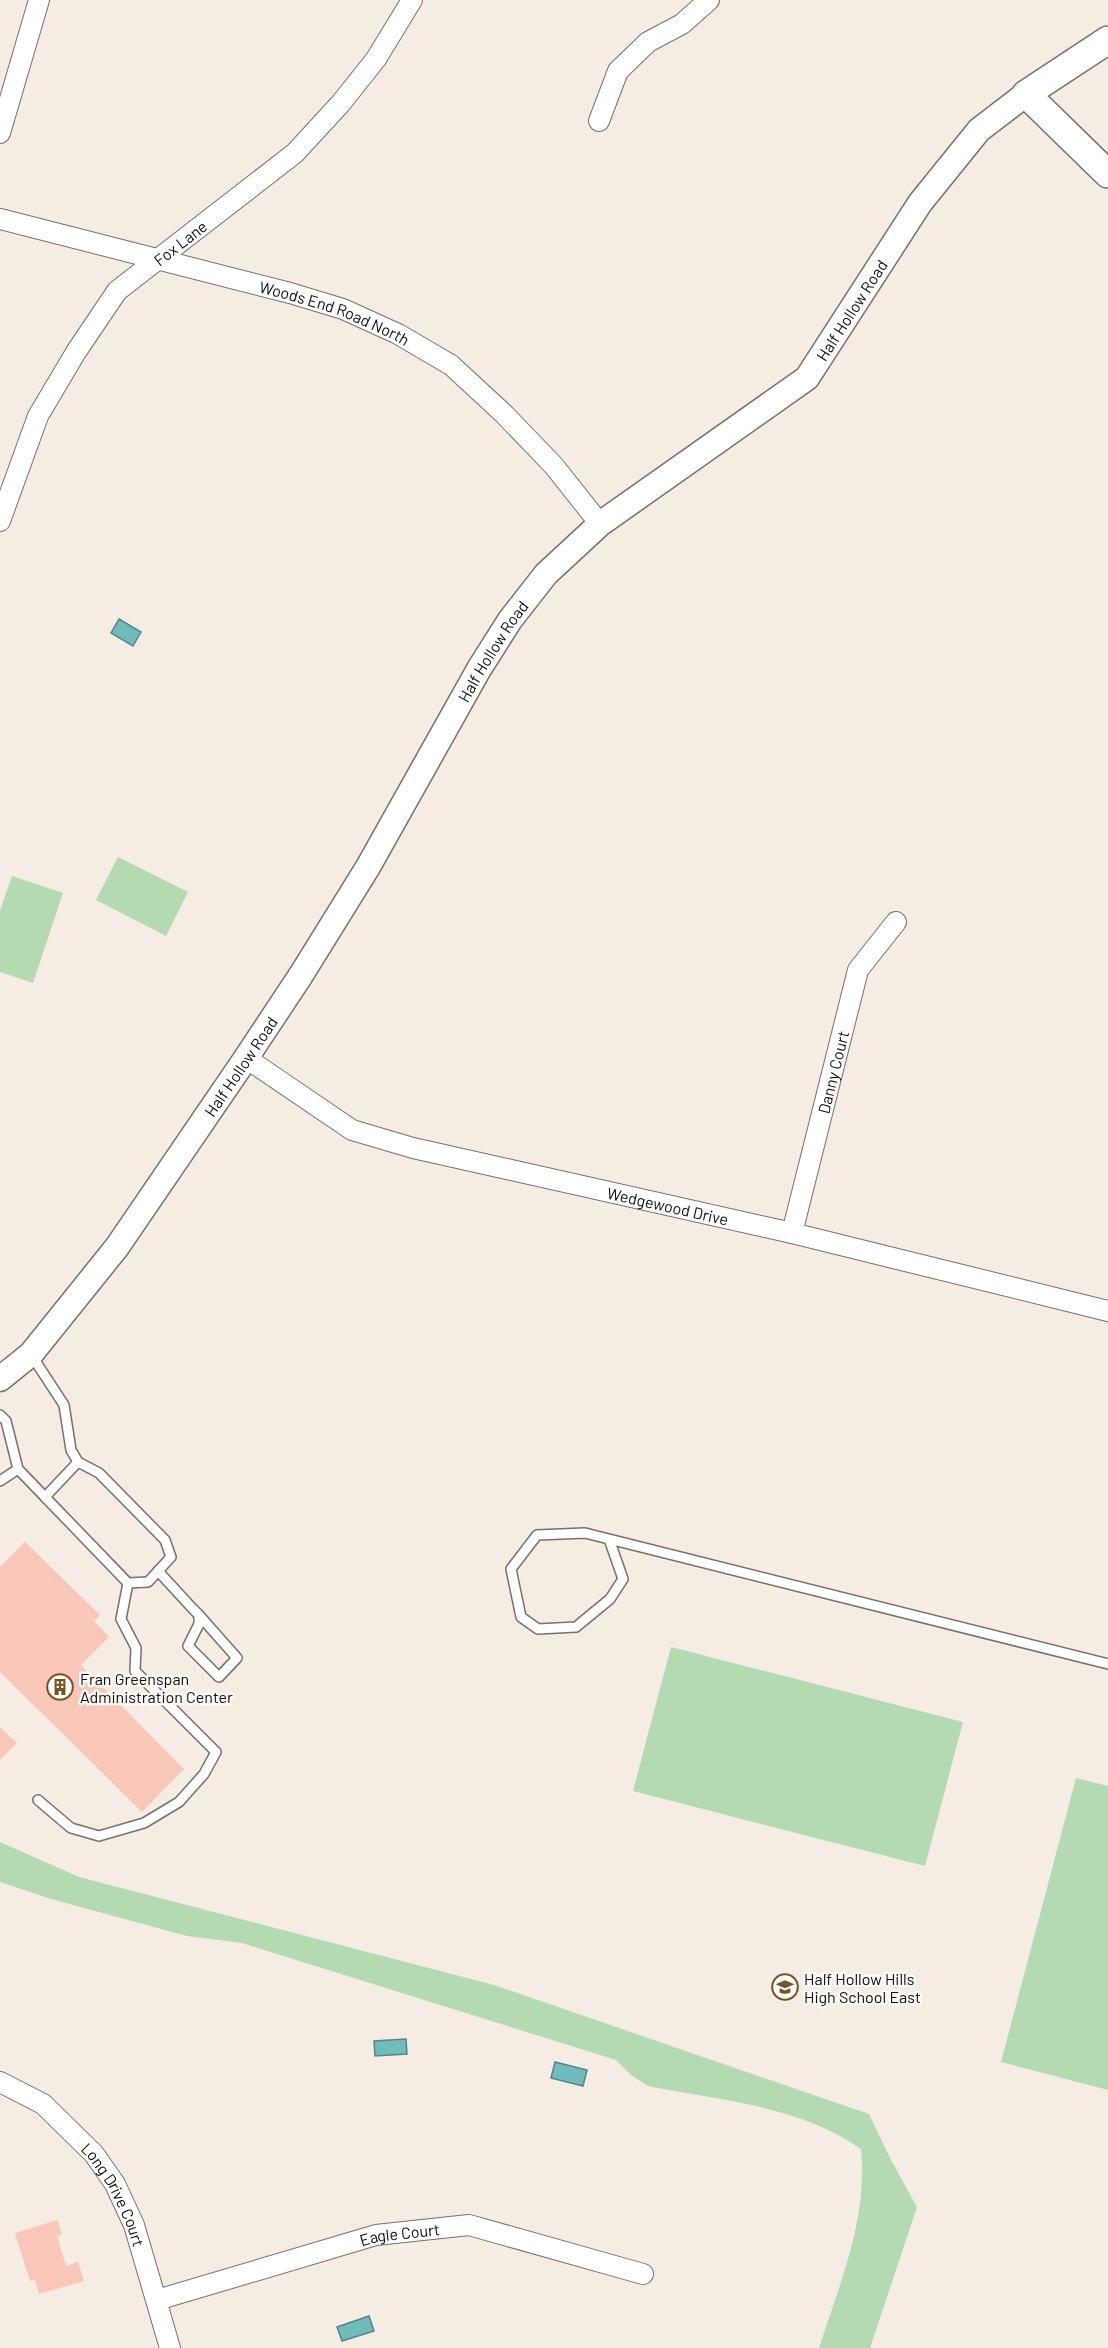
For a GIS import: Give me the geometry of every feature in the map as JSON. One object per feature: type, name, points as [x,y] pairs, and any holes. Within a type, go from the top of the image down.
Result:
[{"type":"main road","name":"Half Hollow Road","points":[[1026,94],[1108,39]]},
{"type":"main road","points":[[1026,94],[1108,174]]},
{"type":"street","points":[[0,133],[39,0]]},
{"type":"street","name":"Fox Lane","points":[[0,521],[38,416],[76,352],[117,291],[295,153],[341,103],[376,58],[412,0]]},
{"type":"street","points":[[599,121],[618,71],[648,42],[682,24],[709,0]]},
{"type":"street","name":"Half Hollow Road","points":[[0,1379],[31,1354],[117,1247],[246,1058],[368,867],[473,679],[510,620],[546,574],[600,524],[807,378],[920,203],[979,130],[1026,94]]},
{"type":"street","name":"Woods End Road North","points":[[0,219],[343,309],[398,334],[451,365],[504,414],[554,466],[600,524]]},
{"type":"street","name":"Danny Court","points":[[792,1233],[858,970],[896,922]]},
{"type":"street","name":"Wedgewood Drive","points":[[246,1058],[352,1130],[413,1148],[792,1233],[1108,1311]]},
{"type":"street","name":"Long Drive Court","points":[[0,2082],[43,2104],[94,2154],[115,2184],[134,2225],[170,2348]]},
{"type":"street","name":"Eagle Court","points":[[157,2301],[376,2235],[469,2225],[644,2274]]},
{"type":"lane","points":[[0,1415],[6,1421],[18,1469],[128,1583],[148,1582],[171,1557],[165,1540],[99,1473],[78,1462],[71,1450],[64,1405],[31,1354]]},
{"type":"lane","points":[[45,1497],[78,1462]]},
{"type":"lane","points":[[0,1481],[18,1469]]},
{"type":"lane","points":[[609,1539],[623,1579],[610,1599],[576,1627],[538,1629],[521,1617],[512,1569],[537,1535],[585,1533],[609,1539],[1108,1664]]},
{"type":"lane","points":[[158,1572],[199,1615],[237,1658],[219,1677],[188,1646],[199,1624],[199,1615]]},
{"type":"lane","points":[[38,1800],[72,1828],[99,1836],[144,1823],[178,1802],[204,1774],[216,1752],[135,1671],[136,1648],[121,1619],[128,1583]]},
{"type":"green space","points":[[118,857],[188,892],[166,936],[96,900]]},
{"type":"green space","points":[[12,876],[63,893],[33,983],[0,972],[0,911]]},
{"type":"green space","points":[[671,1647],[963,1722],[925,1866],[633,1791]]},
{"type":"green space","points":[[1076,1778],[1108,1786],[1108,2090],[1001,2062]]},
{"type":"green space","points":[[0,1842],[79,1877],[494,1985],[869,2114],[917,2207],[870,2348],[819,2348],[850,2250],[860,2200],[861,2149],[838,2135],[812,2123],[759,2107],[648,2086],[631,2075],[616,2060],[242,1943],[187,1936],[51,1899],[0,1882]]},
{"type":"water","points":[[119,619],[141,632],[133,646],[111,633]]},
{"type":"water","points":[[406,2039],[407,2054],[375,2056],[374,2041]]},
{"type":"water","points":[[555,2062],[587,2070],[583,2086],[551,2078]]},
{"type":"water","points":[[369,2316],[374,2331],[342,2341],[337,2327]]},
{"type":"building","name":"Fran Greenspan Administration Center","points":[[25,1542],[100,1615],[94,1621],[109,1637],[81,1665],[184,1769],[142,1812],[0,1672],[0,1567]]},
{"type":"building","points":[[0,1727],[17,1743],[0,1760]]},
{"type":"building","points":[[57,2220],[62,2235],[57,2236],[66,2266],[78,2262],[84,2281],[39,2294],[35,2280],[30,2281],[15,2233]]},
{"type":"place","name":"Fran Greenspan Administration Center","points":[[60,1687]]},
{"type":"place","name":"Half Hollow Hills High School East","points":[[785,1987]]}]
